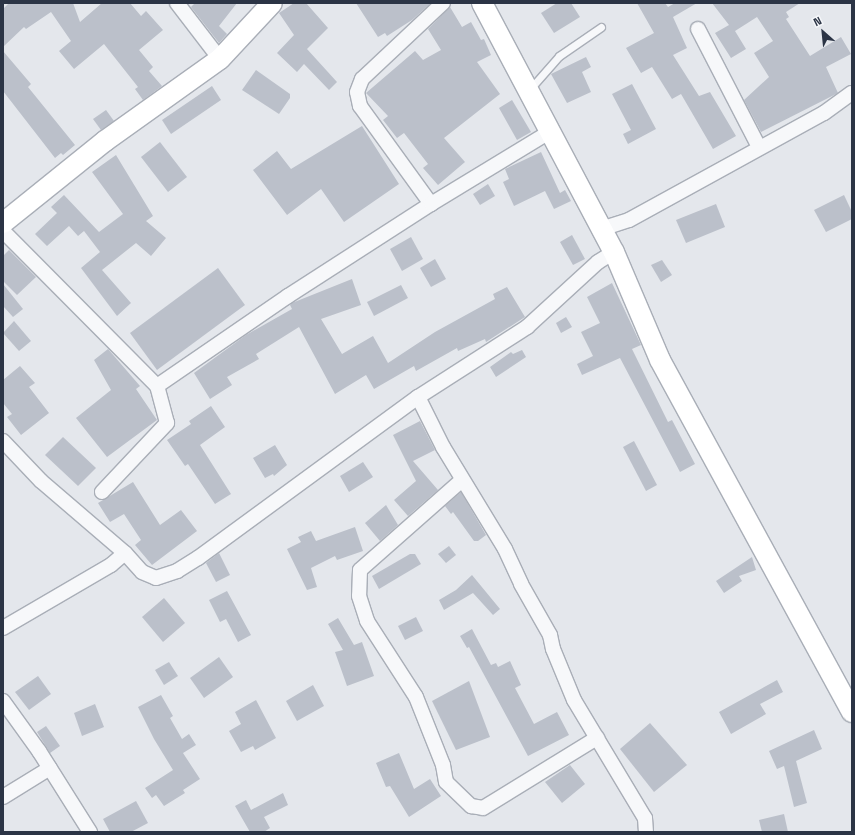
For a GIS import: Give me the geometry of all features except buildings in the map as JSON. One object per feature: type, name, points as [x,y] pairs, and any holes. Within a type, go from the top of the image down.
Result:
[{"type":"main road","points":[[3,223],[105,141],[220,59],[272,3]]},
{"type":"main road","points":[[482,3],[614,252],[660,360],[852,712]]},
{"type":"street","points":[[177,3],[220,59]]},
{"type":"street","points":[[431,204],[360,106],[357,92],[362,79],[443,3]]},
{"type":"street","points":[[698,29],[759,147]]},
{"type":"street","points":[[601,229],[629,220],[759,147],[824,113],[852,93]]},
{"type":"street","points":[[158,386],[288,296],[431,204],[551,131]]},
{"type":"street","points":[[3,231],[158,386],[167,423],[102,492]]},
{"type":"street","points":[[3,441],[41,481],[125,553],[142,572],[156,578],[177,571],[242,528],[324,464],[418,397],[527,327],[598,262],[614,252]]},
{"type":"street","points":[[418,397],[443,447],[505,549],[521,584],[550,634],[553,649],[574,700],[596,738],[615,764],[632,798],[645,818],[646,832]]},
{"type":"street","points":[[462,480],[360,570],[359,596],[367,621],[416,697],[441,758],[446,782],[456,794],[471,806],[483,808],[596,738]]},
{"type":"street","points":[[3,628],[111,566],[125,553]]},
{"type":"street","points":[[3,700],[50,768],[90,832]]},
{"type":"street","points":[[3,797],[50,768]]},
{"type":"lane","points":[[529,90],[559,56],[601,27]]}]
